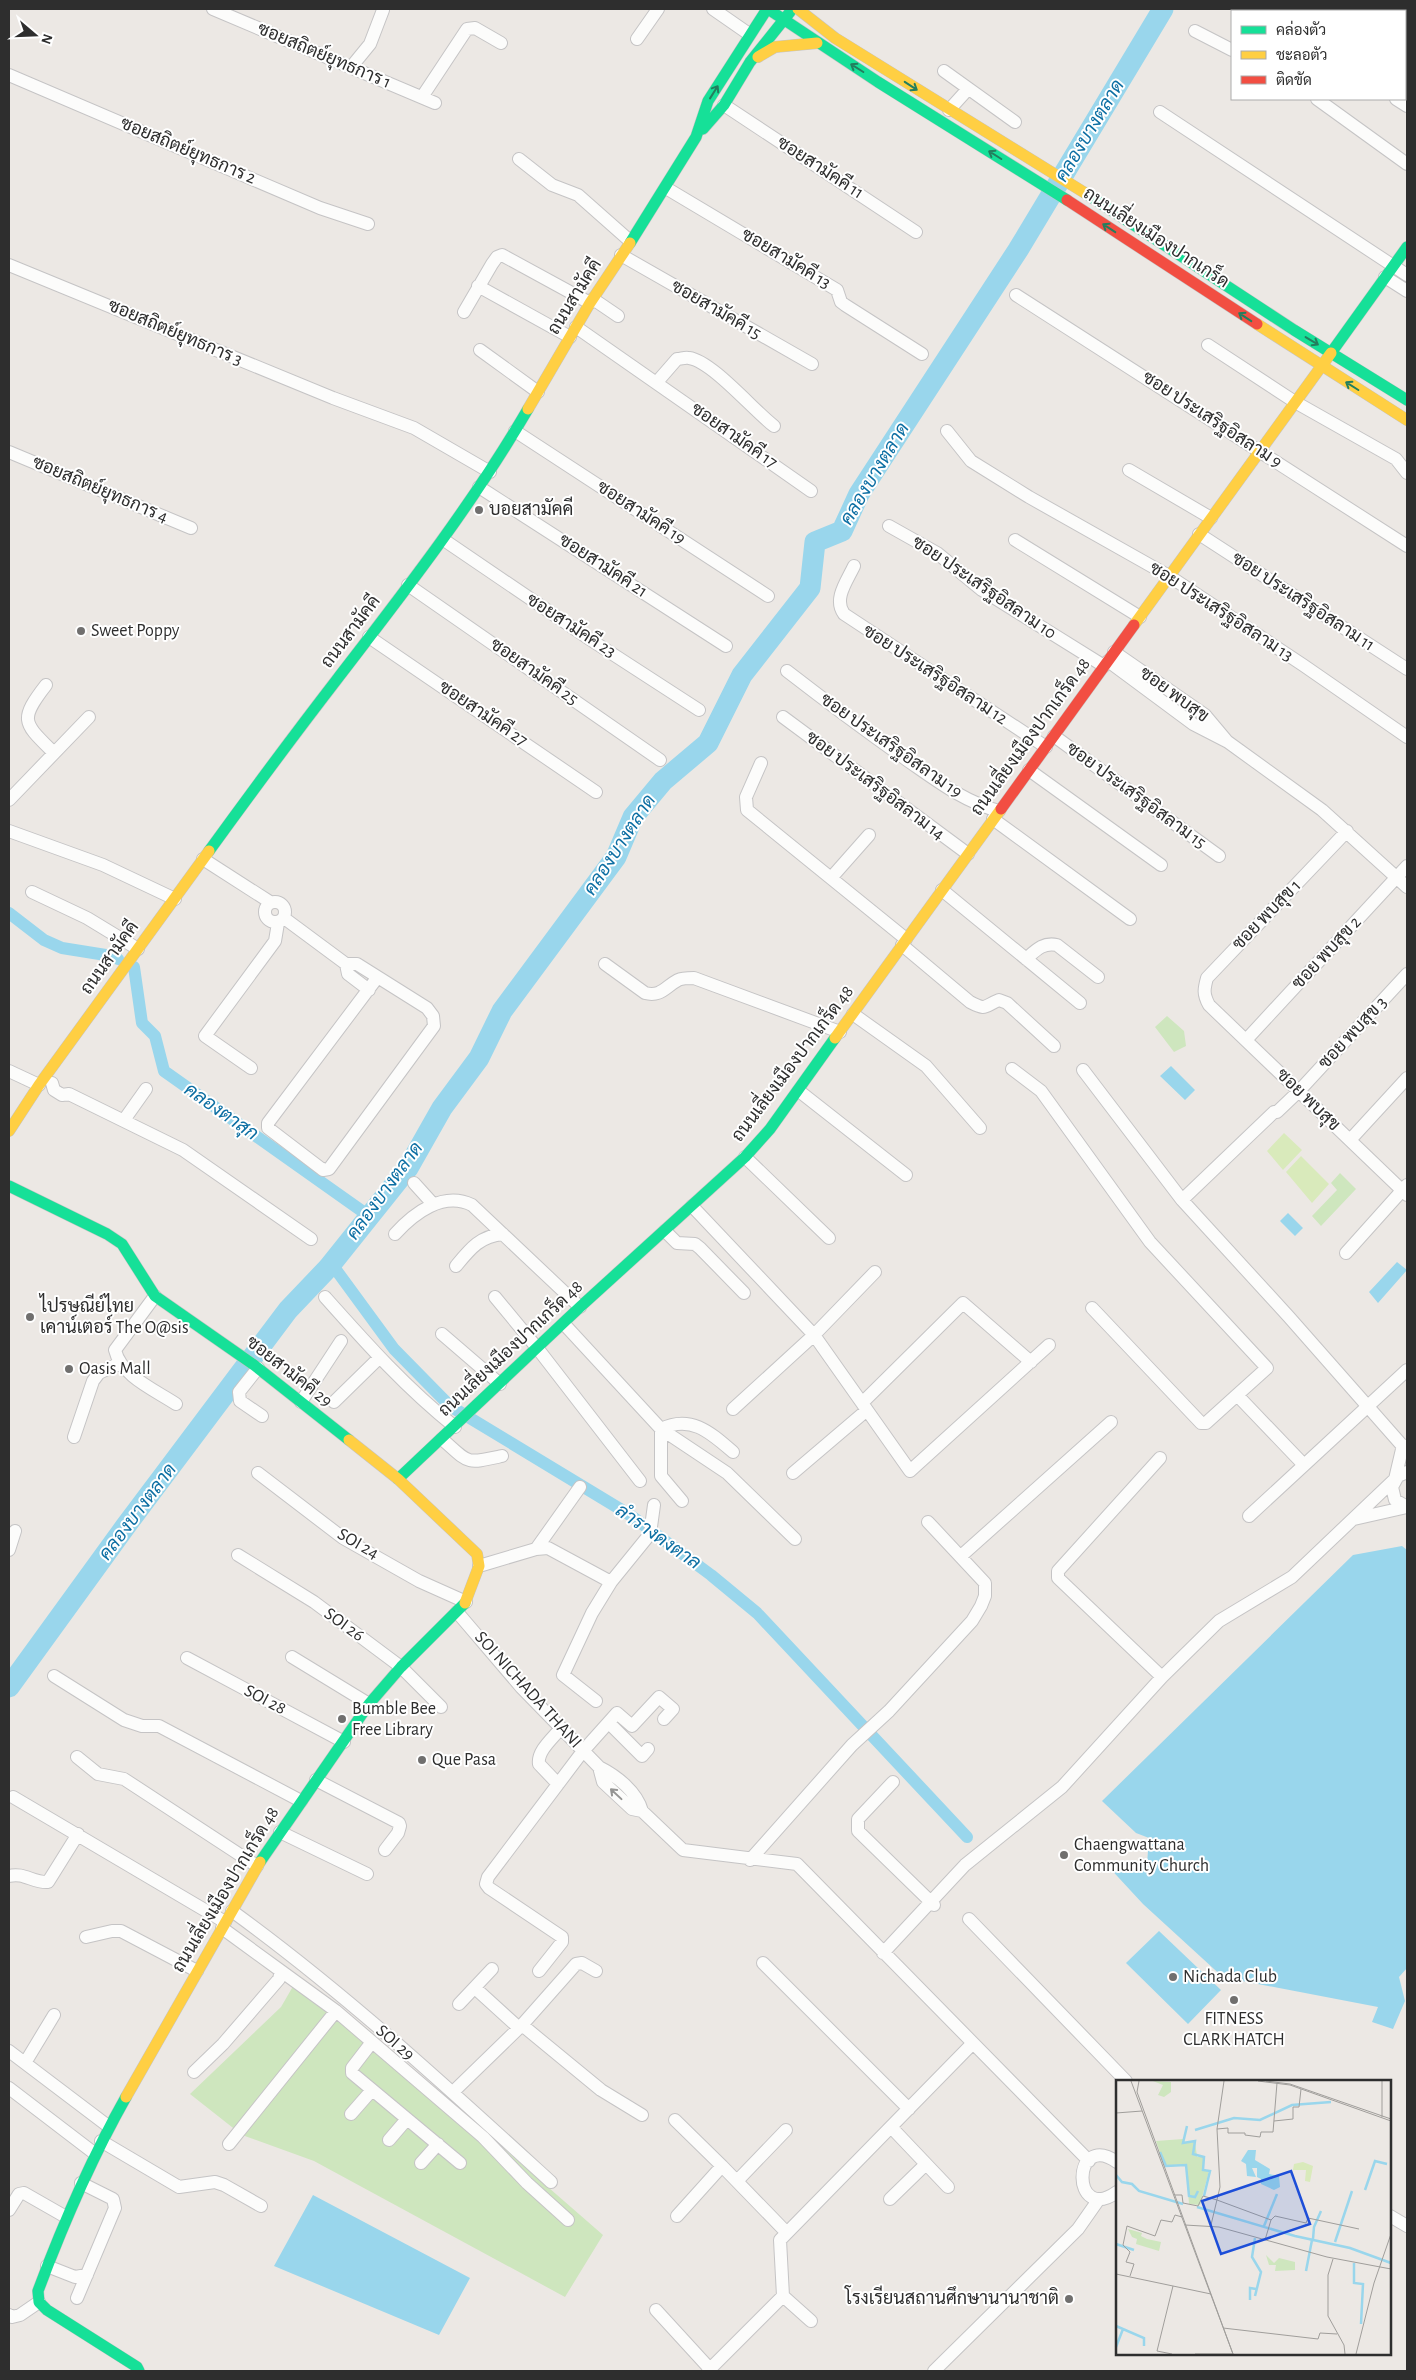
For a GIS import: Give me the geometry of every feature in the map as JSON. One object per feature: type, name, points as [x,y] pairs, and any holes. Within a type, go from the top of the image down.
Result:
[{"type":"street","name":"ซอยสถิตย์ยุทธการ 1","points":[[213,9],[352,66],[435,103]]},
{"type":"street","points":[[637,39],[658,9]]},
{"type":"street","points":[[713,9],[750,34]]},
{"type":"street","name":"ถนนสามัคคี","points":[[696,137],[708,101],[767,9]]},
{"type":"street","name":"ถนนเลี่ยงเมืองปากเกร็ด","points":[[767,9],[817,43],[1036,181],[1320,366],[1407,420]]},
{"type":"street","name":"ถนนสามัคคี","points":[[9,1131],[203,859],[408,585],[444,540],[490,472],[592,301],[666,188],[696,137],[724,105],[750,62],[792,9]]},
{"type":"street","name":"ถนนเลี่ยงเมืองปากเกร็ด","points":[[798,9],[835,38],[949,110],[1048,168],[1407,400]]},
{"type":"street","points":[[352,66],[370,44],[383,10]]},
{"type":"street","points":[[422,97],[467,29],[475,28],[501,42]]},
{"type":"street","points":[[1194,31],[1231,50]]},
{"type":"street","points":[[750,62],[775,47],[817,43]]},
{"type":"street","points":[[944,71],[1015,122]]},
{"type":"street","name":"ซอยสถิตย์ยุทธการ 2","points":[[9,75],[320,208],[368,224]]},
{"type":"street","points":[[949,110],[968,88]]},
{"type":"street","points":[[1318,100],[1407,164]]},
{"type":"street","name":"ซอยสามัคคี 11","points":[[724,105],[916,232]]},
{"type":"street","points":[[1160,112],[1407,275]]},
{"type":"street","points":[[519,159],[552,186],[578,195],[630,241]]},
{"type":"street","name":"ซอยสามัคคี 13","points":[[666,188],[837,290],[841,302],[922,354]]},
{"type":"street","name":"ถนนเลี่ยงเมืองปากเกร็ด 48","points":[[398,1479],[538,1349],[580,1307],[745,1157],[770,1129],[1407,246]]},
{"type":"street","name":"ซอยสามัคคี 15","points":[[621,255],[812,364]]},
{"type":"street","points":[[464,312],[492,264],[498,257],[502,256],[618,316]]},
{"type":"street","name":"ซอยสถิตย์ยุทธการ 3","points":[[9,265],[422,432],[490,472]]},
{"type":"street","points":[[1385,277],[1407,291]]},
{"type":"street","name":"ซอยสามัคคี 17","points":[[478,286],[573,332],[657,382],[811,491]]},
{"type":"street","name":"ซอย ประเสริฐอิสลาม 9","points":[[1016,295],[1407,546]]},
{"type":"street","points":[[1208,345],[1295,402],[1396,459],[1407,473]]},
{"type":"street","points":[[480,350],[538,392]]},
{"type":"street","name":"ซอยสามัคคี 17","points":[[657,382],[677,359],[688,358],[698,361],[742,394],[759,414],[774,426]]},
{"type":"street","name":"ซอย ประเสริฐอิสลาม 13","points":[[947,430],[971,461],[1029,497],[1169,576],[1303,665],[1407,738]]},
{"type":"street","name":"ซอยสามัคคี 19","points":[[515,431],[768,596]]},
{"type":"street","name":"ซอยสถิตย์ยุทธการ 4","points":[[9,452],[191,528]]},
{"type":"street","points":[[1129,470],[1211,518]]},
{"type":"street","name":"ซอยสามัคคี 21","points":[[479,487],[726,646]]},
{"type":"street","name":"ซอย ประเสริฐอิสลาม 10","points":[[889,526],[937,553],[982,590],[1109,660]]},
{"type":"street","name":"ซอย ประเสริฐอิสลาม 11","points":[[1199,534],[1407,669]]},
{"type":"street","name":"ซอยสามัคคี 23","points":[[444,540],[698,710]]},
{"type":"street","points":[[1015,540],[1140,617]]},
{"type":"street","name":"ซอย ประเสริฐอิสลาม 12","points":[[854,566],[839,600],[839,608],[849,619],[1046,747]]},
{"type":"street","name":"ซอยสามัคคี 25","points":[[408,585],[660,760]]},
{"type":"street","name":"ซอยสามัคคี 27","points":[[369,637],[596,792]]},
{"type":"street","name":"ซอย พบสุข","points":[[1109,660],[1205,715],[1228,742],[1347,831],[1407,886]]},
{"type":"street","name":"ซอย ประเสริฐอิสลาม 19","points":[[787,671],[860,727],[942,784],[996,815],[1130,919]]},
{"type":"street","points":[[46,685],[32,703],[27,722],[30,729],[54,753]]},
{"type":"street","points":[[9,800],[89,717]]},
{"type":"street","name":"ซอย ประเสริฐอิสลาม 14","points":[[783,717],[968,854]]},
{"type":"street","name":"ซอย ประเสริฐอิสลาม 15","points":[[1054,736],[1219,856]]},
{"type":"street","points":[[761,763],[746,797],[747,810],[831,878],[970,1002],[981,1008],[989,1007],[1000,1000],[1007,1002],[1054,1046]]},
{"type":"street","points":[[1029,770],[1162,865]]},
{"type":"street","points":[[9,831],[103,865],[174,899]]},
{"type":"street","name":"ซอย พบสุข 1","points":[[1208,1004],[1204,997],[1207,978],[1347,831]]},
{"type":"street","points":[[831,878],[869,835]]},
{"type":"street","points":[[203,859],[270,902],[265,908],[264,916],[270,922],[281,920],[346,964],[358,964],[377,978],[427,1008],[433,1016],[434,1026],[329,1169],[323,1170],[268,1128],[268,1123],[377,978]]},
{"type":"street","name":"ซอย พบสุข 2","points":[[1246,1040],[1407,866]]},
{"type":"street","points":[[942,890],[1080,1003]]},
{"type":"street","points":[[32,892],[87,918],[138,949]]},
{"type":"street","points":[[251,1068],[205,1036],[206,1031],[245,983],[275,940],[281,920]]},
{"type":"street","points":[[1026,959],[1041,946],[1049,943],[1057,945],[1098,977]]},
{"type":"street","points":[[346,964],[348,974],[369,990]]},
{"type":"street","points":[[605,964],[645,993],[652,995],[664,992],[679,980],[694,978],[840,1032]]},
{"type":"street","name":"ซอย พบสุข 3","points":[[1182,1200],[1299,1091],[1407,974]]},
{"type":"street","name":"ซอย พบสุข","points":[[1208,1004],[1350,1140],[1406,1190]]},
{"type":"street","points":[[853,1014],[926,1066],[980,1128]]},
{"type":"street","points":[[1012,1069],[1041,1091],[1150,1242],[1266,1368],[1206,1423],[1201,1423],[1092,1308]]},
{"type":"street","points":[[1083,1070],[1182,1200],[1405,1449],[1392,1484],[1392,1494],[1400,1504],[1407,1507]]},
{"type":"street","points":[[9,1071],[45,1082],[62,1095],[69,1094],[183,1150],[311,1239]]},
{"type":"street","points":[[1350,1140],[1407,1078]]},
{"type":"street","points":[[124,1120],[146,1089]]},
{"type":"street","points":[[799,1091],[906,1175]]},
{"type":"street","points":[[745,1157],[828,1238]]},
{"type":"street","points":[[414,1183],[433,1204]]},
{"type":"street","points":[[9,1186],[108,1234],[122,1244],[155,1296],[115,1350],[120,1363],[130,1374],[176,1404]]},
{"type":"street","points":[[1346,1253],[1406,1190]]},
{"type":"street","points":[[395,1234],[409,1220],[433,1204],[462,1200],[472,1205],[580,1307]]},
{"type":"street","points":[[692,1206],[814,1335],[910,1471],[1049,1345]]},
{"type":"street","points":[[665,1231],[677,1243],[695,1244],[744,1293]]},
{"type":"street","points":[[456,1266],[474,1244],[489,1236],[503,1234]]},
{"type":"street","points":[[733,1409],[814,1335],[875,1272]]},
{"type":"street","name":"ซอยสามัคคี 29","points":[[155,1296],[256,1367],[398,1479]]},
{"type":"street","points":[[324,1297],[379,1358],[428,1405],[455,1427]]},
{"type":"street","points":[[495,1297],[538,1349],[640,1481]]},
{"type":"street","points":[[793,1474],[864,1406],[963,1303],[1030,1362]]},
{"type":"street","points":[[564,1324],[661,1429],[727,1473],[795,1539]]},
{"type":"street","points":[[442,1334],[500,1384]]},
{"type":"street","points":[[301,1402],[341,1341]]},
{"type":"street","points":[[334,1402],[379,1358]]},
{"type":"street","points":[[74,1437],[93,1381],[99,1373],[120,1363]]},
{"type":"street","points":[[256,1367],[239,1392],[239,1396],[240,1401],[262,1416]]},
{"type":"street","points":[[1249,1516],[1407,1370]]},
{"type":"street","points":[[1237,1396],[1304,1465]]},
{"type":"street","points":[[962,1556],[1111,1422]]},
{"type":"street","points":[[661,1429],[674,1423],[695,1425],[712,1434],[733,1452]]},
{"type":"street","points":[[661,1429],[661,1476],[682,1501]]},
{"type":"street","points":[[442,1439],[465,1459],[473,1462],[502,1456]]},
{"type":"street","points":[[1160,1458],[1058,1571],[1057,1576],[1162,1677]]},
{"type":"street","points":[[883,1953],[966,1865],[1062,1787],[1162,1677],[1219,1621],[1292,1577],[1395,1479],[1407,1472]]},
{"type":"street","name":"SOI 24","points":[[258,1474],[343,1538],[419,1581],[466,1602]]},
{"type":"street","points":[[398,1479],[477,1554],[479,1566],[536,1549],[555,1550],[611,1582]]},
{"type":"street","points":[[536,1549],[580,1488]]},
{"type":"street","points":[[596,1701],[563,1675],[592,1613],[611,1582],[650,1532],[654,1505]]},
{"type":"street","points":[[1354,1519],[1407,1507]]},
{"type":"street","points":[[750,1860],[852,1745],[889,1711],[972,1621],[982,1606],[985,1596],[985,1583],[962,1556],[928,1522]]},
{"type":"street","points":[[9,1550],[15,1532]]},
{"type":"street","name":"SOI 26","points":[[238,1555],[314,1602],[401,1667],[441,1707]]},
{"type":"street","name":"ถนนเลี่ยงเมืองปากเกร็ด 48","points":[[39,2302],[38,2291],[47,2266],[66,2217],[100,2141],[257,1866],[369,1704],[401,1667],[466,1602],[479,1566]]},
{"type":"street","name":"SOI NICHADA THANI","points":[[457,1612],[521,1687],[599,1767],[612,1774],[639,1800],[642,1811],[683,1850],[750,1860],[797,1864],[1088,2161]]},
{"type":"street","points":[[292,1657],[369,1704]]},
{"type":"street","name":"SOI 28","points":[[187,1658],[344,1742]]},
{"type":"street","points":[[54,1676],[124,1720],[142,1726],[159,1726],[301,1801]]},
{"type":"street","points":[[539,1971],[562,1942],[562,1936],[489,1888],[486,1884],[488,1877],[583,1751],[617,1713],[632,1726],[659,1696],[673,1709],[664,1719]]},
{"type":"street","points":[[609,1723],[642,1756],[648,1748]]},
{"type":"street","points":[[558,1784],[538,1760],[540,1754],[561,1728]]},
{"type":"street","points":[[77,1757],[98,1774],[124,1779],[257,1866]]},
{"type":"street","points":[[316,1780],[399,1823],[398,1833],[385,1850]]},
{"type":"street","points":[[893,1782],[858,1819],[858,1831],[932,1903]]},
{"type":"street","points":[[13,1797],[78,1834],[224,1925],[281,1971],[336,2011],[483,2137],[526,2183],[568,2220]]},
{"type":"street","points":[[280,1832],[367,1874]]},
{"type":"street","points":[[9,1876],[19,1874],[42,1883],[48,1882],[78,1834]]},
{"type":"street","name":"SOI 29","points":[[232,1911],[302,1962],[452,2092],[551,2182]]},
{"type":"street","points":[[969,1919],[1125,2080]]},
{"type":"street","points":[[86,1937],[112,1931],[121,1931],[197,1971]]},
{"type":"street","points":[[452,2092],[520,2027],[576,1964],[582,1962],[596,1971]]},
{"type":"street","points":[[763,1963],[908,2109]]},
{"type":"street","points":[[459,2004],[492,1969]]},
{"type":"street","points":[[194,2072],[229,2036],[278,1979],[281,1971]]},
{"type":"street","points":[[475,1988],[520,2027],[602,2090],[642,2115]]},
{"type":"street","points":[[229,2144],[336,2011]]},
{"type":"street","points":[[25,2063],[54,2015]]},
{"type":"street","points":[[372,2042],[352,2068],[352,2073],[460,2163]]},
{"type":"street","points":[[811,2321],[783,2296],[780,2240],[973,2043]]},
{"type":"street","points":[[9,2052],[108,2126]]},
{"type":"street","points":[[9,2088],[94,2153]]},
{"type":"street","points":[[351,2114],[372,2090]]},
{"type":"street","points":[[389,2140],[407,2119]]},
{"type":"street","points":[[675,2120],[787,2233]]},
{"type":"street","points":[[891,2127],[948,2187]]},
{"type":"street","points":[[737,2181],[786,2130]]},
{"type":"street","points":[[100,2141],[179,2186],[215,2182],[224,2185],[261,2206]]},
{"type":"street","points":[[421,2163],[438,2144]]},
{"type":"street","points":[[1116,2162],[1104,2156],[1088,2161],[1081,2176],[1083,2187],[1088,2193],[1108,2196],[1116,2206]]},
{"type":"street","points":[[890,2199],[926,2164]]},
{"type":"street","points":[[677,2216],[722,2166]]},
{"type":"street","points":[[77,2298],[115,2208],[113,2199],[81,2183]]},
{"type":"street","points":[[9,2210],[19,2194],[24,2193],[66,2217]]},
{"type":"street","points":[[934,2371],[1078,2229],[1108,2196]]},
{"type":"street","points":[[1391,2217],[1407,2226]]},
{"type":"street","points":[[47,2266],[75,2277],[87,2275]]},
{"type":"street","points":[[656,2310],[709,2370],[783,2296]]},
{"type":"street","points":[[9,2314],[12,2317],[20,2315],[39,2302],[47,2310],[137,2367],[139,2371]]},
{"type":"green space","points":[[1167,1016],[1184,1031],[1186,1046],[1174,1052],[1155,1027]]},
{"type":"green space","points":[[1284,1133],[1302,1150],[1283,1170],[1267,1151]]},
{"type":"green space","points":[[1301,1156],[1329,1184],[1312,1203],[1286,1172]]},
{"type":"green space","points":[[1340,1173],[1356,1189],[1321,1226],[1312,1216],[1337,1190],[1331,1183]]},
{"type":"green space","points":[[299,1976],[363,2026],[603,2235],[565,2297],[314,2161],[242,2135],[190,2094],[281,2007]]},
{"type":"water","points":[[1171,1066],[1195,1090],[1185,1100],[1160,1076]]},
{"type":"water","points":[[1288,1213],[1303,1228],[1295,1236],[1280,1221]]},
{"type":"water","points":[[1397,1262],[1407,1270],[1378,1303],[1369,1292]]},
{"type":"water","points":[[1402,1546],[1407,1550],[1407,1968],[1399,1977],[1405,2001],[1393,2029],[1372,2022],[1378,2007],[1237,1980],[1226,1980],[1143,1904],[1106,1864],[1147,1864],[1149,1838],[1136,1833],[1102,1801],[1353,1555]]},
{"type":"water","name":"Nichada Club","points":[[1159,1931],[1221,1990],[1188,2024],[1126,1963]]},
{"type":"water","points":[[313,2195],[470,2278],[439,2335],[274,2266]]},
{"type":"waterway","name":"คลองบางตลาด","points":[[9,1687],[125,1527],[288,1310],[328,1268],[408,1168],[442,1108],[479,1058],[502,1011],[616,857],[633,817],[663,781],[708,743],[742,675],[810,588],[815,542],[842,531],[859,494],[1018,250],[1163,9]]},
{"type":"waterway","name":"คลองตาสุก","points":[[9,913],[44,940],[62,948],[112,956],[118,959]]},
{"type":"waterway","name":"คลองตาสุก","points":[[134,967],[142,1023],[155,1036],[164,1071],[369,1216]]},
{"type":"waterway","name":"ลำรางดงตาล","points":[[331,1263],[394,1349],[450,1406],[630,1515],[711,1575],[757,1613],[967,1837]]},
{"type":"traffic: fast","points":[[630,243],[696,137],[708,101],[767,9]]},
{"type":"traffic: fast","points":[[768,9],[878,82],[1067,200]]},
{"type":"traffic: fast","points":[[703,129],[724,105],[750,62],[790,12]]},
{"type":"traffic: fast","points":[[1085,193],[1294,330],[1407,400]]},
{"type":"traffic: fast","points":[[1331,353],[1407,247]]},
{"type":"traffic: fast","points":[[209,851],[437,547],[507,445],[528,409]]},
{"type":"traffic: fast","points":[[398,1479],[580,1307],[745,1157],[770,1129],[835,1038]]},
{"type":"traffic: fast","points":[[9,1186],[107,1234],[122,1244],[155,1296],[254,1365],[349,1440]]},
{"type":"traffic: fast","points":[[260,1862],[369,1704],[401,1667],[465,1603]]},
{"type":"traffic: fast","points":[[126,2097],[78,2192],[38,2291],[39,2302],[47,2310],[137,2367],[139,2371]]},
{"type":"traffic: slow","points":[[798,9],[835,38],[1085,193]]},
{"type":"traffic: slow","points":[[758,57],[775,47],[817,43]]},
{"type":"traffic: slow","points":[[528,409],[590,303],[630,243]]},
{"type":"traffic: slow","points":[[1257,324],[1407,420]]},
{"type":"traffic: slow","points":[[1134,625],[1331,353]]},
{"type":"traffic: slow","points":[[835,1038],[1001,809]]},
{"type":"traffic: slow","points":[[9,1131],[39,1085],[209,851]]},
{"type":"traffic: slow","points":[[349,1440],[398,1479],[477,1554],[479,1566],[465,1603]]},
{"type":"traffic: slow","points":[[126,2097],[260,1862]]},
{"type":"traffic: jam","points":[[1067,200],[1257,324]]},
{"type":"traffic: jam","points":[[1001,809],[1134,625]]},
{"type":"place","name":"บอยสามัคคี","points":[[479,510]]},
{"type":"place","name":"Sweet Poppy","points":[[81,631]]},
{"type":"place","name":"ไปรษณีย์ไทย เคาน์เตอร์ The O@sis","points":[[30,1317]]},
{"type":"place","name":"Oasis Mall","points":[[69,1369]]},
{"type":"place","name":"Bumble Bee Free Library","points":[[342,1719]]},
{"type":"place","name":"Que Pasa","points":[[422,1760]]},
{"type":"place","name":"Chaengwattana Community Church","points":[[1064,1855]]},
{"type":"place","name":"Nichada Club","points":[[1173,1977]]},
{"type":"place","name":"FITNESS CLARK HATCH","points":[[1234,2000]]},
{"type":"place","name":"โรงเรียนสถานศึกษานานาชาติ","points":[[1069,2299]]}]
